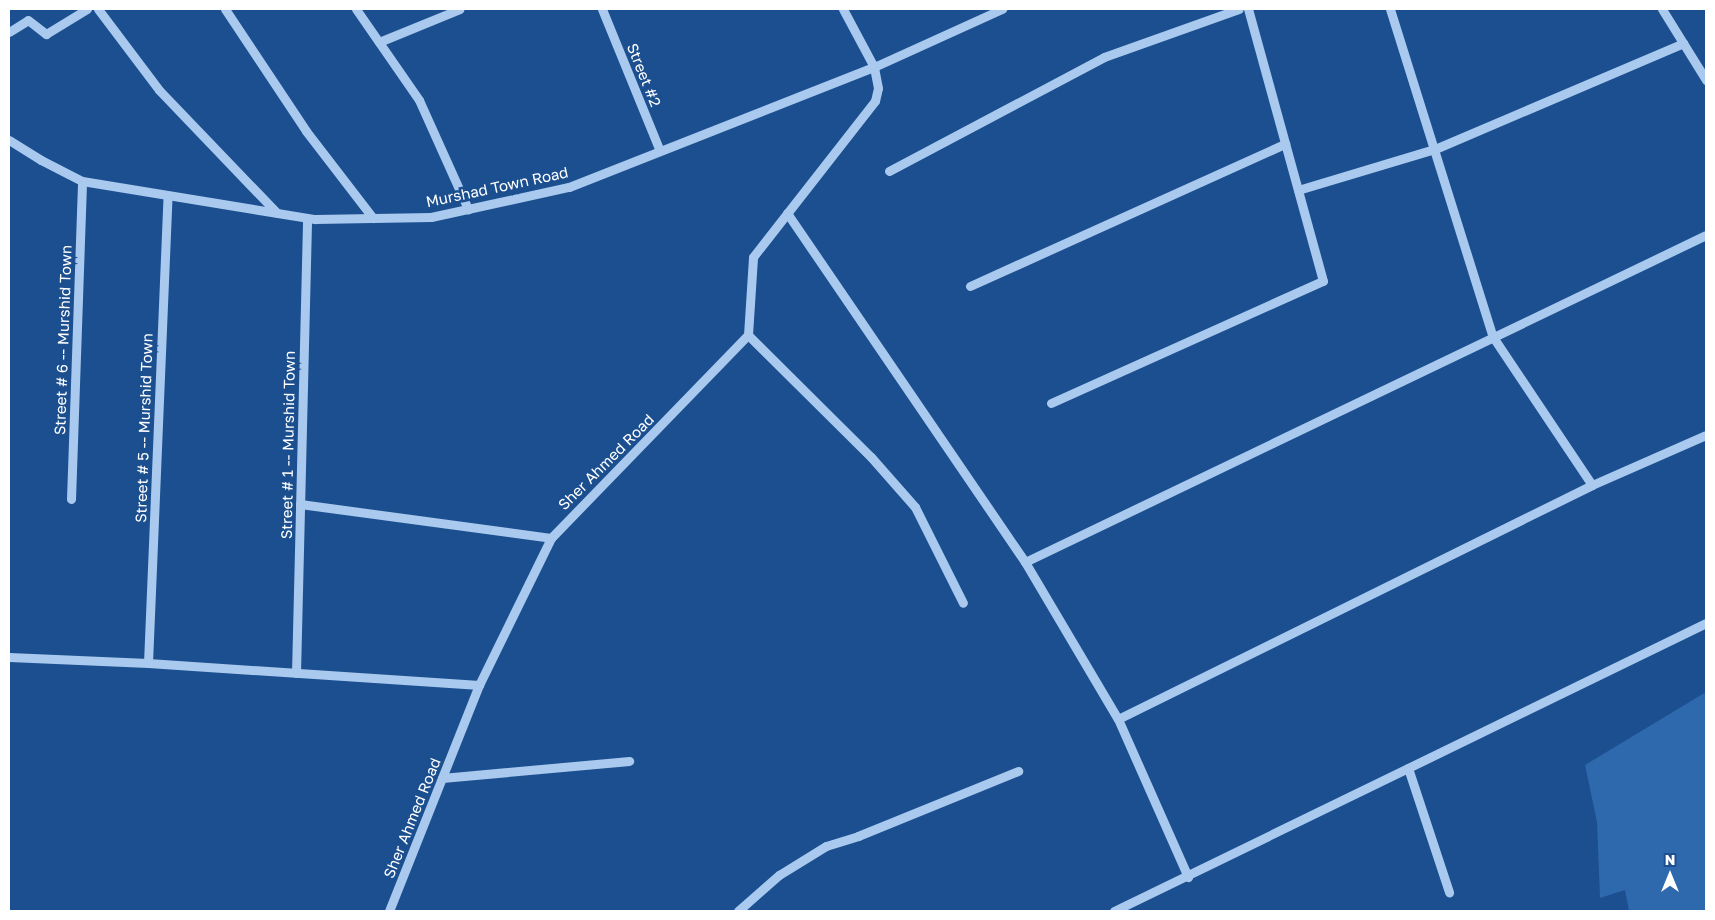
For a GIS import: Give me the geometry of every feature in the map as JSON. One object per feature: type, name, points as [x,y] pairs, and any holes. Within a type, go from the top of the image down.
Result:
[{"type":"street","points":[[9,32],[28,20],[46,34],[87,9]]},
{"type":"street","points":[[98,9],[159,90],[277,213]]},
{"type":"street","points":[[225,9],[306,131],[373,218]]},
{"type":"street","points":[[356,9],[419,100],[468,208]]},
{"type":"street","points":[[379,42],[460,9]]},
{"type":"street","name":"Street #2","points":[[602,9],[660,151]]},
{"type":"street","points":[[842,9],[874,67],[878,88],[875,101],[753,256],[748,335],[870,457],[915,507],[963,603]]},
{"type":"street","name":"Murshad Town Road","points":[[9,140],[82,182],[307,218],[431,217],[569,187],[874,67],[1002,9]]},
{"type":"street","points":[[889,171],[1104,57],[1239,9]]},
{"type":"street","points":[[1051,403],[1323,281],[1248,9]]},
{"type":"street","points":[[1390,9],[1493,337],[1592,486]]},
{"type":"street","points":[[1662,9],[1706,80]]},
{"type":"street","points":[[1298,190],[1435,149],[1683,43]]},
{"type":"street","points":[[970,286],[1285,144]]},
{"type":"street","name":"Street # 6 -- Murshid Town","points":[[71,499],[82,182]]},
{"type":"street","name":"Street # 5 -- Murshid Town","points":[[148,663],[168,195]]},
{"type":"street","points":[[788,213],[1026,562],[1118,719],[1188,877]]},
{"type":"street","name":"Street # 1 -- Murshid Town","points":[[296,673],[307,218]]},
{"type":"street","points":[[1026,562],[1706,235]]},
{"type":"street","name":"Sher Ahmed Road","points":[[389,911],[479,685],[551,538],[748,335]]},
{"type":"street","points":[[1118,719],[1592,486],[1706,435]]},
{"type":"street","points":[[300,504],[551,538]]},
{"type":"street","points":[[1114,911],[1188,877],[1706,623]]},
{"type":"street","points":[[9,657],[148,663],[479,685]]},
{"type":"street","points":[[442,778],[629,762]]},
{"type":"street","points":[[1408,768],[1449,892]]},
{"type":"street","points":[[738,911],[779,875],[826,846],[858,836],[1018,771]]},
{"type":"shaded area","points":[[1706,692],[1706,911],[1629,911],[1625,890],[1600,898],[1597,822],[1585,765]]}]
